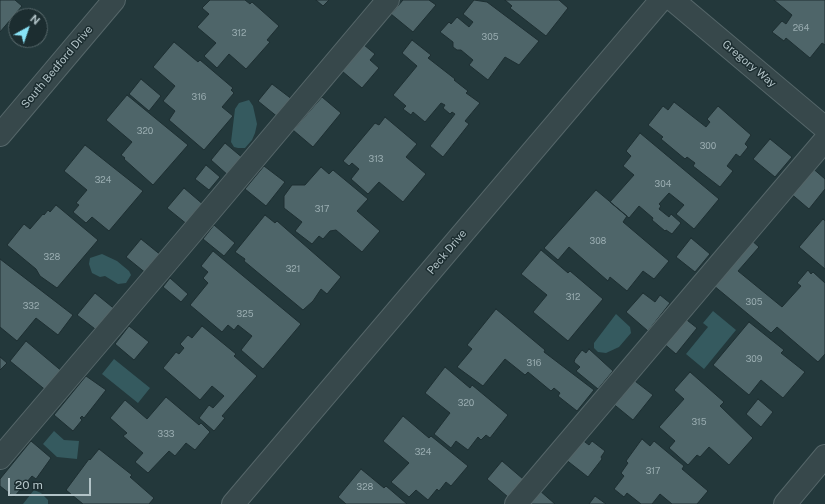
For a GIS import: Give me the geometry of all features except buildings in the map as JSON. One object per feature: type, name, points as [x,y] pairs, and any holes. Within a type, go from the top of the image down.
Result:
[{"type":"street","name":"South Bedford Drive","points":[[0,135],[114,0]]},
{"type":"street","points":[[0,458],[388,0]]},
{"type":"street","name":"Peck Drive","points":[[233,504],[661,0]]},
{"type":"street","name":"Gregory Way","points":[[672,0],[825,128]]},
{"type":"street","points":[[516,504],[825,140]]},
{"type":"street","points":[[785,504],[825,456]]},
{"type":"water","points":[[249,100],[253,106],[257,124],[255,133],[252,140],[245,148],[234,147],[231,142],[235,109],[239,103]]},
{"type":"water","points":[[102,254],[117,261],[129,271],[131,275],[126,283],[118,284],[105,276],[100,277],[92,273],[89,264],[90,258]]},
{"type":"water","points":[[713,311],[736,330],[704,369],[686,354],[708,327],[703,323]]},
{"type":"water","points":[[616,314],[630,327],[631,333],[619,347],[606,353],[598,352],[594,348],[594,343]]},
{"type":"water","points":[[114,359],[150,388],[138,403],[102,374]]},
{"type":"water","points":[[54,431],[64,440],[79,441],[77,459],[57,457],[43,444]]},
{"type":"water","points":[[34,490],[41,493],[48,500],[48,504],[23,504]]}]
